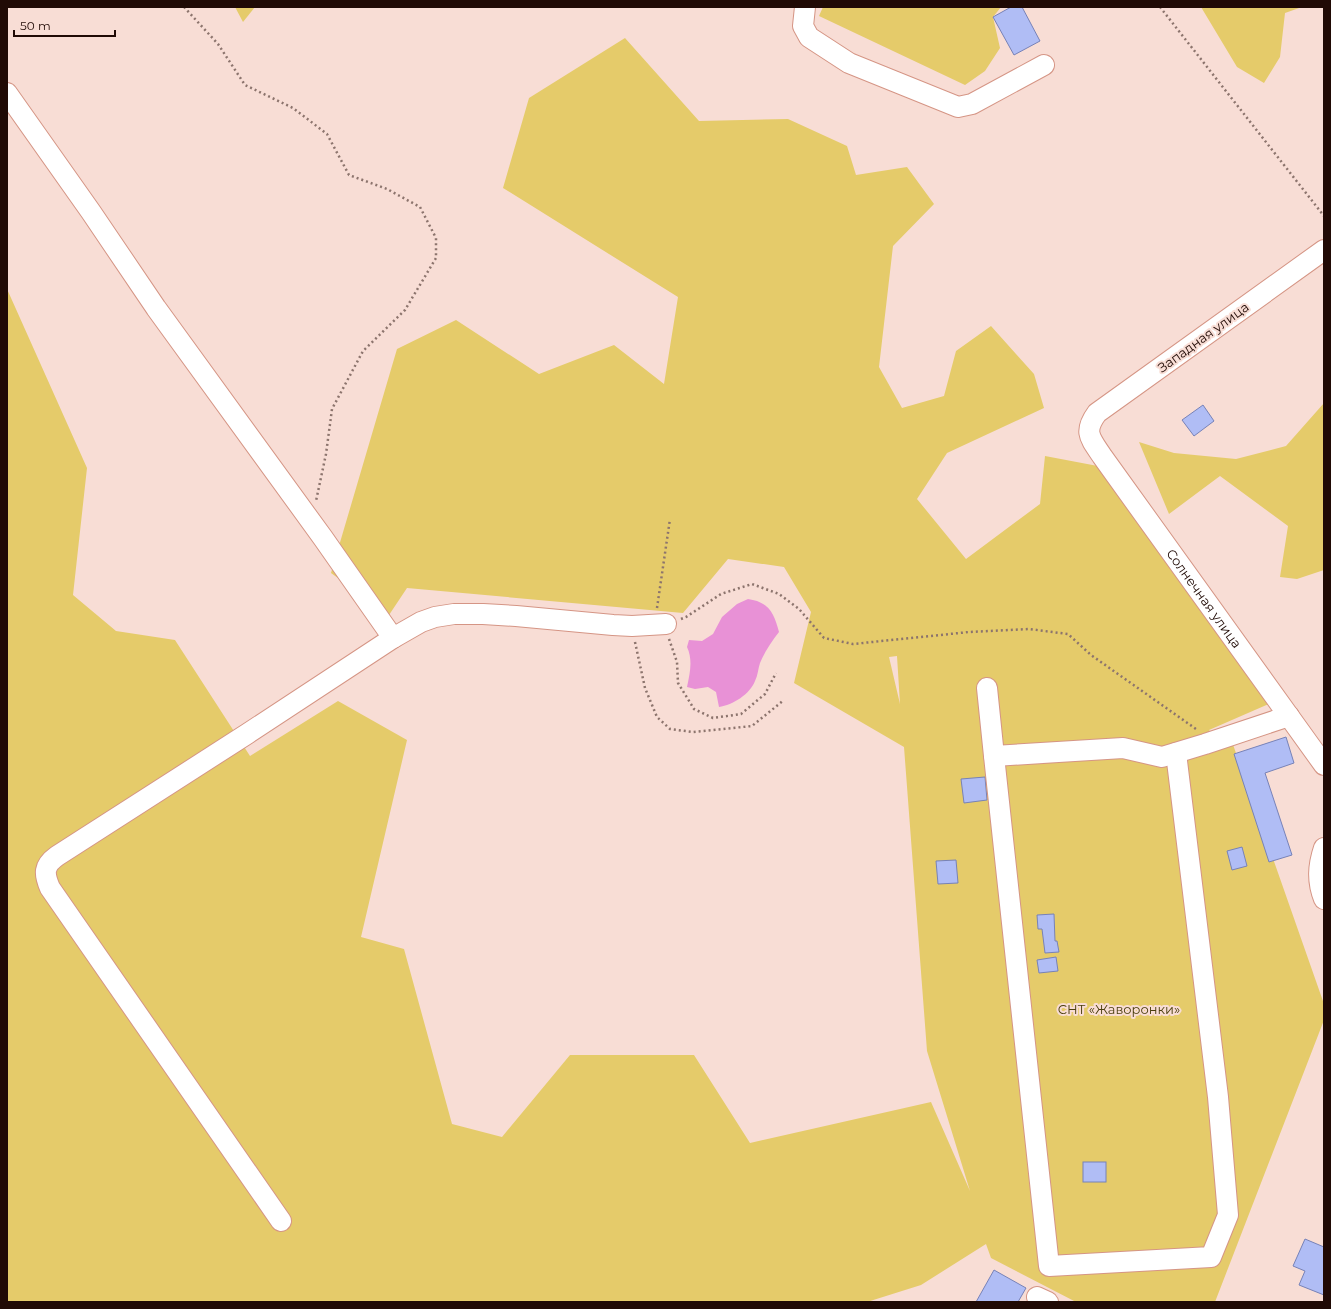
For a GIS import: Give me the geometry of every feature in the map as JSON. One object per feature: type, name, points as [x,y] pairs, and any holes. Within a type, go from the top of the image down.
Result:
[{"type":"street","points":[[804,7],[803,26],[809,37],[849,63],[958,107],[972,104],[1044,65]]},
{"type":"street","points":[[7,93],[91,212],[156,308],[393,638]]},
{"type":"street","name":"Западная улица","points":[[1088,430],[1097,413],[1324,250]]},
{"type":"street","name":"Солнечная улица","points":[[1088,430],[1092,442],[1324,765]]},
{"type":"street","points":[[281,1220],[58,900],[45,876],[49,862],[393,638],[421,622],[435,617],[454,614],[484,614],[632,626],[660,625]]},
{"type":"street","points":[[986,688],[1049,1266],[1211,1257],[1228,1215],[1218,1097],[1176,753]]},
{"type":"street","points":[[994,756],[1123,748],[1162,757],[1214,742],[1289,716]]},
{"type":"street","points":[[1324,848],[1318,869],[1320,890],[1324,899]]},
{"type":"path","points":[[184,7],[218,44],[245,85],[293,108],[327,134],[349,175],[387,188],[420,208],[436,238],[436,258],[405,310],[363,351],[332,409],[326,454],[316,501],[306,515]]},
{"type":"path","points":[[1160,7],[1324,216]]},
{"type":"path","points":[[670,519],[660,625],[677,662],[678,683],[694,709],[713,718],[741,714],[765,694],[776,673]]},
{"type":"path","points":[[660,625],[686,617],[721,594],[752,584],[779,594],[799,609],[824,638],[846,643],[853,644],[968,632],[1029,629],[1068,634],[1091,655],[1214,742]]},
{"type":"path","points":[[632,626],[645,688],[657,717],[670,729],[693,732],[752,726],[784,700]]},
{"type":"green space","points":[[235,7],[255,7],[243,22]]},
{"type":"green space","points":[[823,7],[1001,7],[993,17],[1000,48],[985,71],[965,85],[819,16]]},
{"type":"green space","points":[[1201,7],[1302,7],[1285,13],[1280,57],[1264,83],[1237,67]]},
{"type":"green space","name":"СНТ «Жаворонки»","points":[[625,38],[699,121],[788,119],[847,146],[856,175],[907,167],[934,204],[893,246],[879,367],[902,408],[944,396],[956,351],[991,326],[1034,374],[1044,408],[947,453],[917,499],[966,559],[1040,504],[1045,456],[1103,467],[1271,703],[1209,730],[1217,738],[1230,736],[1324,1004],[1324,1020],[1215,1302],[1076,1302],[991,1258],[986,1244],[921,1285],[867,1302],[7,1302],[7,289],[87,468],[73,595],[116,631],[175,640],[250,756],[338,701],[407,740],[361,937],[404,949],[452,1124],[502,1137],[570,1055],[694,1055],[750,1143],[931,1102],[970,1191],[927,1051],[904,747],[794,683],[811,612],[784,567],[728,559],[683,613],[407,588],[389,615],[331,573],[397,349],[456,320],[539,374],[614,345],[664,384],[678,297],[503,188],[529,98]],"holes":[[[897,656],[900,704],[889,657]]]},
{"type":"green space","points":[[1324,403],[1324,570],[1297,579],[1280,577],[1288,526],[1220,476],[1169,514],[1139,442],[1174,453],[1236,459],[1286,446]]},
{"type":"shaded area","points":[[748,599],[761,603],[770,610],[773,614],[779,632],[764,654],[753,686],[740,698],[730,704],[719,707],[716,692],[708,687],[695,689],[687,687],[690,672],[690,657],[687,647],[689,640],[702,641],[713,634],[722,617],[737,604]]},
{"type":"building","points":[[1011,7],[1022,7],[1040,41],[1014,55],[993,17]]},
{"type":"building","points":[[1203,405],[1214,421],[1194,436],[1182,420]]},
{"type":"building","points":[[1286,737],[1294,763],[1265,773],[1292,855],[1269,862],[1234,754]]},
{"type":"building","points":[[985,777],[987,800],[964,803],[961,779]]},
{"type":"building","points":[[1242,847],[1247,866],[1232,870],[1227,851]]},
{"type":"building","points":[[956,860],[958,883],[938,884],[936,861]]},
{"type":"building","points":[[1054,914],[1055,941],[1057,941],[1059,952],[1045,953],[1042,929],[1038,929],[1037,915]]},
{"type":"building","points":[[1056,957],[1058,971],[1039,973],[1037,960]]},
{"type":"building","points":[[1083,1162],[1106,1162],[1106,1182],[1083,1182]]},
{"type":"building","points":[[1305,1239],[1324,1247],[1324,1295],[1299,1285],[1305,1271],[1293,1266]]},
{"type":"building","points":[[994,1270],[1026,1288],[1018,1302],[976,1302]]}]
